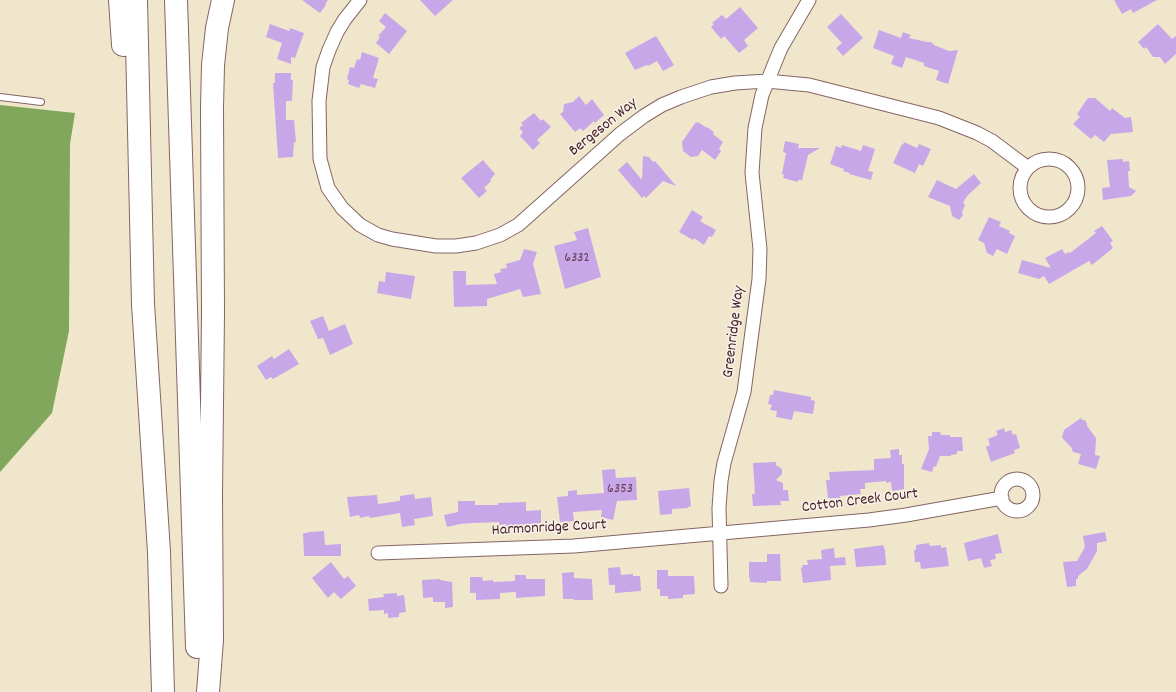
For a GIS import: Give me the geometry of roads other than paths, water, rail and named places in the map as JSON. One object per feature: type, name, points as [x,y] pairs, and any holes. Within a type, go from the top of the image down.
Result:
[{"type":"highway","points":[[120,0],[143,304],[159,552],[163,692]]},
{"type":"highway","points":[[136,0],[143,304]]},
{"type":"highway","points":[[176,0],[199,692]]},
{"type":"highway","points":[[208,692],[212,640],[212,108],[217,28],[223,0]]},
{"type":"street","name":"Bergeson Way","points":[[360,0],[337,32],[325,62],[320,92],[320,156],[323,174],[331,192],[342,208],[360,225],[378,235],[392,239],[436,246],[466,245],[500,235],[518,224],[628,127],[662,105],[711,87],[735,83],[767,81],[809,85],[939,118],[978,133],[992,141],[1028,168]]},
{"type":"street","name":"Greenridge Way","points":[[721,586],[719,503],[721,476],[744,392],[759,279],[760,249],[752,160],[756,120],[767,81],[781,48],[809,0]]},
{"type":"street","points":[[1046,158],[1060,160],[1069,166],[1076,176],[1079,186],[1077,198],[1072,207],[1061,215],[1049,218],[1031,211],[1023,201],[1020,188],[1023,175],[1028,168],[1034,163],[1046,158]]},
{"type":"street","name":"Cotton Creek Court","points":[[720,533],[875,520],[1002,498]]},
{"type":"street","name":"Harmonridge Court","points":[[378,553],[574,546],[720,533]]},
{"type":"lane","points":[[0,97],[40,102]]}]
